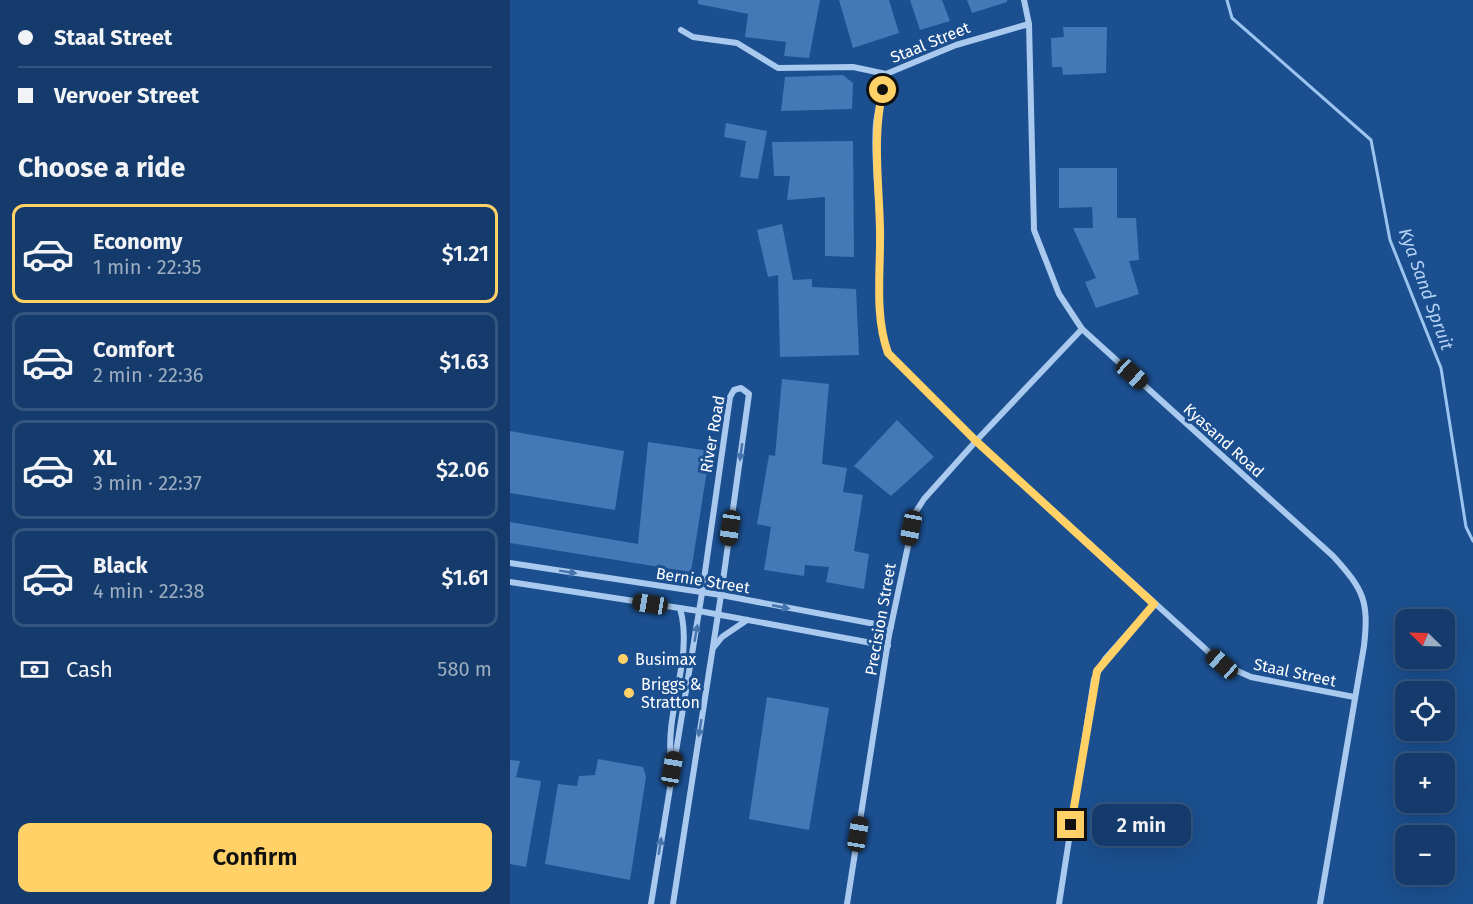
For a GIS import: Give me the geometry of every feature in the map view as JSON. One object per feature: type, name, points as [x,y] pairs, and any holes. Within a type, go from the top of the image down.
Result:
[{"type":"street","name":"Kyasand Road","points":[[1024,0],[1029,24],[1034,230],[1059,294],[1082,329],[1333,556],[1359,587],[1367,616],[1320,904]]},
{"type":"street","name":"Staal Street","points":[[1029,24],[956,45],[886,74],[878,111],[876,141],[880,297],[885,345],[897,364],[976,441],[1222,664],[1238,673],[1354,697]]},
{"type":"street","points":[[681,30],[693,37],[737,43],[778,68],[853,67],[886,74]]},
{"type":"street","name":"Precision Street","points":[[847,904],[891,627],[915,513],[924,499],[976,441],[1082,329]]},
{"type":"street","name":"River Road","points":[[651,904],[702,593],[730,397],[734,390],[741,388],[749,394],[721,595],[673,904]]},
{"type":"street","name":"Bernie Street","points":[[510,563],[721,595],[891,627]]},
{"type":"street","name":"Bernie Street","points":[[510,582],[699,610],[888,646]]},
{"type":"street","points":[[1059,904],[1094,679],[1105,658],[1154,604]]},
{"type":"street","points":[[672,769],[671,722],[684,643],[684,622],[680,608]]},
{"type":"street","points":[[712,649],[722,636],[748,619]]},
{"type":"building","points":[[698,0],[820,0],[809,58],[784,56],[786,42],[745,37],[748,14],[698,4]]},
{"type":"building","points":[[839,0],[889,0],[899,33],[853,48]]},
{"type":"building","points":[[910,0],[942,0],[950,21],[920,30]]},
{"type":"building","points":[[967,0],[1007,0],[1007,2],[972,13]]},
{"type":"building","points":[[1063,27],[1107,27],[1106,73],[1063,75],[1062,67],[1052,67],[1051,38],[1064,37]]},
{"type":"building","points":[[843,75],[853,83],[852,109],[781,111],[785,77]]},
{"type":"building","points":[[726,123],[767,131],[758,179],[740,177],[746,141],[724,137]]},
{"type":"building","points":[[853,141],[854,257],[825,256],[825,197],[787,200],[790,176],[774,176],[772,142]]},
{"type":"building","points":[[1059,168],[1117,168],[1117,218],[1136,218],[1139,260],[1129,261],[1139,294],[1096,308],[1085,282],[1096,278],[1073,228],[1093,228],[1092,207],[1059,208]]},
{"type":"building","points":[[782,224],[793,280],[812,279],[812,287],[856,289],[859,355],[780,357],[778,275],[768,277],[757,230]]},
{"type":"building","points":[[782,379],[829,384],[822,464],[847,468],[843,492],[863,495],[854,551],[869,554],[864,589],[826,582],[829,567],[805,565],[804,576],[764,570],[771,527],[757,524],[769,455],[775,456]]},
{"type":"building","points":[[897,420],[934,457],[891,496],[854,466]]},
{"type":"building","points":[[510,431],[624,451],[615,510],[510,493]]},
{"type":"building","points":[[648,442],[710,451],[691,572],[510,543],[510,522],[638,544]]},
{"type":"building","points":[[767,697],[829,708],[809,830],[749,819]]},
{"type":"building","points":[[598,759],[643,767],[646,777],[630,880],[545,864],[558,784],[577,786],[579,776],[595,775]]},
{"type":"building","points":[[510,760],[520,761],[516,777],[541,781],[526,867],[510,864]]},
{"type":"waterway","name":"Kya Sand Spruit","points":[[1227,0],[1232,18],[1371,140],[1390,240],[1441,368],[1466,527],[1473,541]]},
{"type":"place","name":"Busimax","points":[[623,659]]},
{"type":"place","name":"Briggs & Stratton","points":[[629,693]]},
{"type":"route","points":[[883,90],[876,125],[876,141],[880,297],[883,334],[888,353],[976,441],[1154,604],[1105,658],[1097,671],[1088,712],[1071,825]]}]
